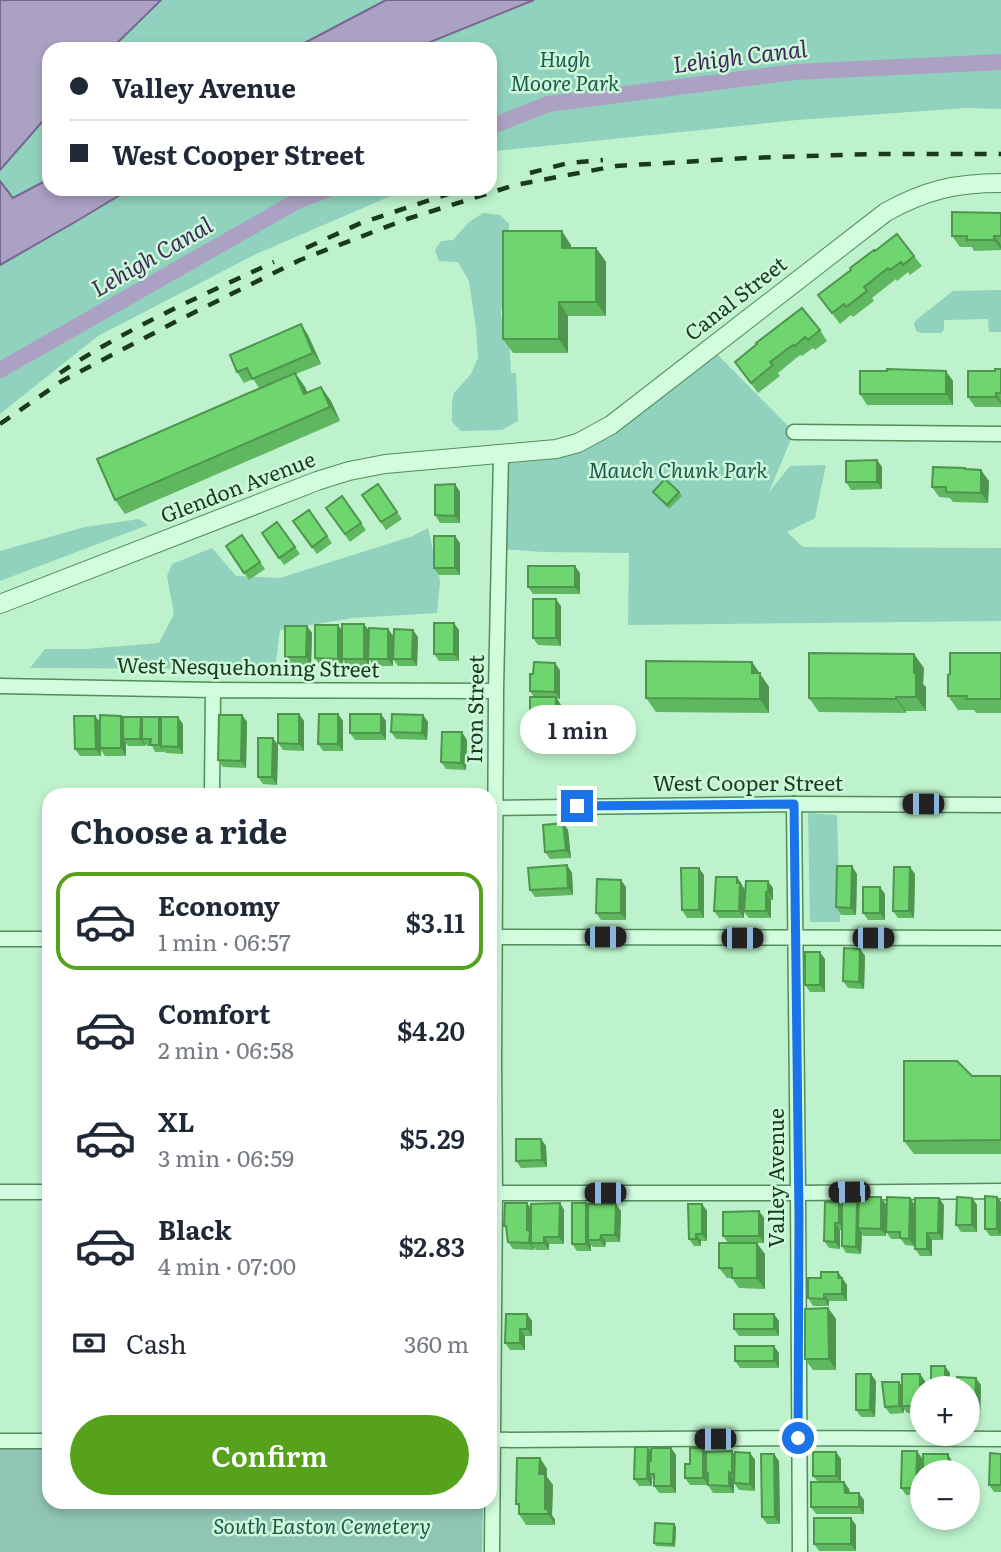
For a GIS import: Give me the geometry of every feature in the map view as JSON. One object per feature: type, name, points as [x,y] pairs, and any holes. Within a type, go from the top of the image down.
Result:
[{"type":"street","name":"Canal Street","points":[[501,454],[544,451],[568,446],[588,439],[611,425],[867,225],[896,206],[952,186],[1001,183]]},
{"type":"street","points":[[794,432],[1001,434]]},
{"type":"street","name":"Glendon Avenue","points":[[0,604],[333,476],[397,462],[501,454]]},
{"type":"street","name":"Iron Street","points":[[496,788],[501,454]]},
{"type":"street","name":"West Nesquehoning Street","points":[[0,686],[496,691]]},
{"type":"street","points":[[212,690],[212,788]]},
{"type":"street","name":"Valley Avenue","points":[[794,804],[800,1552]]},
{"type":"street","name":"West Cooper Street","points":[[497,807],[1001,805]]},
{"type":"street","points":[[497,937],[1001,938]]},
{"type":"street","points":[[0,939],[42,939]]},
{"type":"street","points":[[497,1193],[1001,1191]]},
{"type":"street","points":[[0,1192],[42,1192]]},
{"type":"street","points":[[497,1440],[1001,1439]]},
{"type":"street","points":[[0,1441],[42,1441]]},
{"type":"street","name":"Iron Street","points":[[492,1509],[492,1552]]},
{"type":"green space","points":[[161,0],[386,0],[306,42],[118,42]]},
{"type":"green space","name":"Hugh Moore Park","points":[[535,0],[1001,0],[1001,109],[966,108],[797,120],[497,151],[497,42],[430,42]]},
{"type":"green space","points":[[42,122],[42,183],[13,198],[0,181],[0,170]]},
{"type":"green space","points":[[115,196],[391,196],[256,254],[98,336],[0,414],[0,264]]},
{"type":"green space","points":[[483,213],[500,215],[509,224],[507,306],[501,310],[501,316],[508,321],[511,373],[516,373],[518,421],[502,430],[461,431],[452,422],[452,402],[454,393],[471,374],[478,358],[476,328],[469,281],[458,262],[439,261],[435,250],[441,241],[453,240],[469,222]]},
{"type":"green space","points":[[1001,290],[1001,332],[989,332],[988,319],[944,320],[941,333],[916,331],[916,320],[953,291]]},
{"type":"green space","name":"Mauch Chunk Park","points":[[711,348],[794,432],[769,492],[790,466],[826,465],[815,518],[787,532],[803,547],[1001,548],[1001,621],[628,625],[629,553],[499,549],[501,454],[597,434]]},
{"type":"green space","points":[[139,519],[148,525],[0,581],[0,551],[85,527]]},
{"type":"green space","points":[[428,528],[440,581],[437,613],[353,618],[280,630],[275,669],[30,668],[45,649],[86,649],[159,643],[174,614],[167,576],[172,564],[212,548],[236,576],[280,578],[413,536]]},
{"type":"green space","points":[[808,813],[837,815],[840,922],[810,922]]},
{"type":"green space","name":"South Easton Cemetery","points":[[0,1449],[42,1449],[42,1509],[483,1509],[482,1552],[0,1552]]},
{"type":"shaded area","points":[[0,0],[161,0],[118,42],[42,42],[42,122],[0,170]]},
{"type":"shaded area","points":[[386,0],[534,0],[430,42],[306,42]]},
{"type":"shaded area","points":[[0,181],[13,198],[42,183],[42,196],[118,196],[0,265]]},
{"type":"building","points":[[952,212],[1001,213],[1001,236],[994,236],[994,240],[967,240],[967,236],[952,236]]},
{"type":"building","points":[[503,231],[562,231],[562,248],[596,248],[596,302],[559,302],[559,339],[503,339]]},
{"type":"building","points":[[897,234],[914,256],[903,265],[901,262],[890,270],[888,268],[864,287],[867,291],[846,307],[844,304],[832,313],[818,295]]},
{"type":"building","points":[[802,308],[820,330],[808,340],[805,337],[770,362],[773,365],[751,383],[735,362]]},
{"type":"building","points":[[301,324],[313,353],[252,379],[247,368],[237,372],[230,355]]},
{"type":"building","points":[[1001,369],[1001,393],[996,393],[996,397],[968,397],[968,371]]},
{"type":"building","points":[[860,371],[946,371],[946,394],[860,394]]},
{"type":"building","points":[[295,373],[304,394],[321,387],[330,407],[115,500],[97,459]]},
{"type":"building","points":[[877,460],[877,482],[846,482],[846,461]]},
{"type":"building","points":[[933,467],[981,470],[981,493],[946,492],[946,487],[932,487]]},
{"type":"building","points":[[665,479],[679,492],[667,505],[653,492]]},
{"type":"building","points":[[378,484],[397,512],[381,522],[362,495]]},
{"type":"building","points":[[455,484],[455,516],[435,515],[435,485]]},
{"type":"building","points":[[342,496],[361,523],[345,534],[326,508]]},
{"type":"building","points":[[309,510],[327,536],[312,547],[293,521]]},
{"type":"building","points":[[277,522],[295,547],[279,558],[262,533]]},
{"type":"building","points":[[242,535],[260,562],[244,573],[226,546]]},
{"type":"building","points":[[434,536],[455,536],[455,568],[434,568]]},
{"type":"building","points":[[528,566],[575,566],[575,587],[528,587]]},
{"type":"building","points":[[533,599],[556,599],[556,638],[533,638]]},
{"type":"building","points":[[434,623],[454,623],[454,654],[434,654]]},
{"type":"building","points":[[342,624],[364,624],[364,659],[342,659]]},
{"type":"building","points":[[315,625],[338,625],[338,659],[315,658]]},
{"type":"building","points":[[285,626],[307,626],[306,657],[285,657]]},
{"type":"building","points":[[369,628],[388,629],[388,659],[368,659]]},
{"type":"building","points":[[394,629],[413,630],[412,659],[393,659]]},
{"type":"building","points":[[809,653],[914,654],[916,697],[809,698]]},
{"type":"building","points":[[950,653],[1001,653],[1001,699],[948,696]]},
{"type":"building","points":[[646,661],[752,662],[752,673],[760,673],[760,699],[646,698]]},
{"type":"building","points":[[534,662],[555,663],[555,692],[530,691],[530,674],[533,674]]},
{"type":"building","points":[[530,697],[556,697],[556,727],[530,727]]},
{"type":"building","points":[[278,714],[299,714],[299,744],[278,743]]},
{"type":"building","points":[[319,714],[338,714],[338,744],[318,744]]},
{"type":"building","points":[[350,714],[381,714],[381,733],[350,733]]},
{"type":"building","points":[[392,714],[423,715],[422,733],[391,732]]},
{"type":"building","points":[[100,715],[121,716],[121,748],[100,748]]},
{"type":"building","points":[[219,715],[242,715],[241,761],[218,760]]},
{"type":"building","points":[[74,716],[95,716],[96,749],[75,749]]},
{"type":"building","points":[[123,717],[141,717],[140,739],[123,739]]},
{"type":"building","points":[[142,717],[159,717],[159,745],[150,745],[151,739],[142,739]]},
{"type":"building","points":[[161,717],[178,717],[178,747],[161,746]]},
{"type":"building","points":[[442,732],[462,732],[461,763],[441,762]]},
{"type":"building","points":[[258,738],[273,738],[272,777],[258,777]]},
{"type":"building","points":[[563,823],[566,850],[545,852],[543,825]]},
{"type":"building","points":[[567,865],[568,888],[530,890],[528,868]]},
{"type":"building","points":[[837,866],[852,866],[851,908],[836,907]]},
{"type":"building","points":[[894,867],[910,867],[909,911],[893,911]]},
{"type":"building","points":[[681,868],[699,868],[699,910],[682,910]]},
{"type":"building","points":[[716,877],[737,877],[737,883],[740,883],[739,911],[714,911]]},
{"type":"building","points":[[597,879],[621,880],[621,913],[596,913]]},
{"type":"building","points":[[746,881],[768,881],[766,911],[744,911]]},
{"type":"building","points":[[863,887],[880,887],[880,913],[863,913]]},
{"type":"building","points":[[844,948],[860,949],[859,982],[843,981]]},
{"type":"building","points":[[805,952],[820,952],[820,985],[805,985]]},
{"type":"building","points":[[904,1061],[957,1061],[972,1076],[1001,1076],[1001,1140],[904,1141]]},
{"type":"building","points":[[516,1139],[541,1139],[542,1160],[516,1161]]},
{"type":"building","points":[[985,1196],[997,1197],[997,1229],[985,1229]]},
{"type":"building","points":[[859,1197],[881,1197],[881,1229],[858,1228]]},
{"type":"building","points":[[887,1197],[910,1198],[909,1239],[900,1238],[900,1232],[886,1232]]},
{"type":"building","points":[[957,1197],[972,1198],[972,1225],[956,1225]]},
{"type":"building","points":[[915,1198],[939,1198],[938,1233],[927,1233],[927,1249],[915,1249]]},
{"type":"building","points":[[825,1202],[839,1202],[835,1242],[824,1241]]},
{"type":"building","points":[[842,1202],[857,1202],[856,1247],[842,1246]]},
{"type":"building","points":[[505,1203],[527,1203],[529,1243],[508,1242],[504,1226]]},
{"type":"building","points":[[560,1203],[559,1237],[544,1237],[544,1243],[531,1243],[531,1204]]},
{"type":"building","points":[[572,1203],[586,1203],[586,1244],[572,1244]]},
{"type":"building","points":[[588,1204],[616,1204],[615,1235],[601,1235],[600,1240],[588,1240]]},
{"type":"building","points":[[688,1204],[702,1204],[702,1234],[696,1234],[696,1239],[689,1239]]},
{"type":"building","points":[[1001,1204],[1001,1232],[999,1232]]},
{"type":"building","points":[[759,1211],[759,1236],[723,1236],[723,1212]]},
{"type":"building","points":[[719,1243],[757,1243],[757,1278],[732,1278],[732,1268],[719,1268]]},
{"type":"building","points":[[821,1272],[838,1272],[838,1278],[842,1278],[842,1294],[824,1294],[824,1299],[808,1298],[808,1278],[821,1278]]},
{"type":"building","points":[[828,1308],[829,1359],[805,1359],[805,1309]]},
{"type":"building","points":[[506,1314],[527,1314],[527,1329],[520,1329],[520,1343],[505,1343]]},
{"type":"building","points":[[734,1314],[774,1314],[774,1329],[734,1329]]},
{"type":"building","points":[[735,1346],[774,1346],[774,1361],[735,1361]]},
{"type":"building","points":[[931,1366],[945,1366],[945,1376],[931,1376]]},
{"type":"building","points":[[856,1374],[871,1374],[870,1410],[856,1410]]},
{"type":"building","points":[[902,1374],[920,1374],[910,1376],[910,1406],[902,1406]]},
{"type":"building","points":[[882,1382],[899,1382],[899,1406],[885,1407]]},
{"type":"building","points":[[635,1447],[648,1447],[647,1479],[634,1479]]},
{"type":"building","points":[[651,1448],[671,1448],[671,1486],[654,1486],[654,1474],[649,1474]]},
{"type":"building","points":[[690,1448],[703,1448],[703,1478],[685,1478],[685,1464],[690,1464]]},
{"type":"building","points":[[732,1451],[729,1486],[708,1485],[706,1452]]},
{"type":"building","points":[[902,1451],[917,1451],[917,1460],[910,1460],[910,1488],[901,1488]]},
{"type":"building","points":[[735,1452],[750,1453],[750,1484],[734,1483]]},
{"type":"building","points":[[813,1452],[836,1452],[836,1476],[813,1476]]},
{"type":"building","points":[[990,1453],[1001,1454],[1001,1485],[989,1485]]},
{"type":"building","points":[[761,1454],[774,1454],[775,1517],[762,1517]]},
{"type":"building","points":[[923,1454],[948,1454],[948,1460],[923,1460]]},
{"type":"building","points":[[517,1458],[540,1458],[539,1474],[545,1474],[545,1509],[548,1509],[548,1514],[519,1514],[519,1504],[516,1504]]},
{"type":"building","points":[[811,1482],[844,1482],[845,1493],[859,1493],[859,1507],[811,1507]]},
{"type":"building","points":[[814,1518],[851,1518],[851,1544],[814,1544]]},
{"type":"building","points":[[655,1523],[674,1524],[673,1544],[654,1543]]},
{"type":"waterway","name":"Lehigh Canal","points":[[497,124],[548,104],[795,72],[1001,62]]},
{"type":"waterway","name":"Lehigh Canal","points":[[0,370],[297,201],[310,196]]},
{"type":"railway","points":[[497,191],[616,166],[871,154],[1001,154]]},
{"type":"railway","points":[[530,173],[568,163],[603,160]]},
{"type":"railway","points":[[306,248],[361,223],[442,196]]},
{"type":"railway","points":[[0,424],[62,381],[300,260],[407,219],[480,196]]},
{"type":"railway","points":[[60,373],[138,327],[274,262]]},
{"type":"route","points":[[577,806],[794,804],[799,1217],[798,1438]]}]
